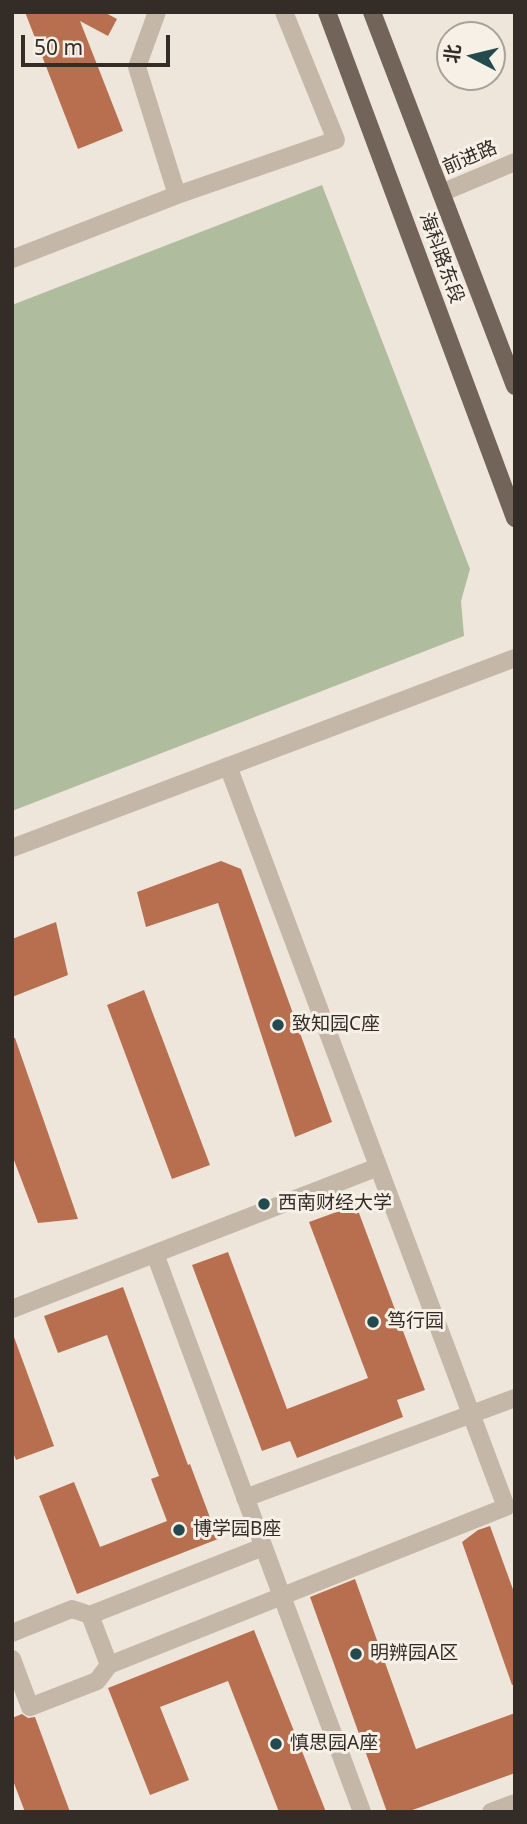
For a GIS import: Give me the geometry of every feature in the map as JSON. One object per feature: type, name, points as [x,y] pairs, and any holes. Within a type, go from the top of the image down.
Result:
[{"type":"main road","name":"海科路东段","points":[[327,12],[515,518]]},
{"type":"main road","name":"海科路东段","points":[[372,12],[515,386]]},
{"type":"street","points":[[157,12],[137,67],[177,195]]},
{"type":"street","points":[[12,259],[177,195],[335,140],[285,12]]},
{"type":"street","name":"前进路","points":[[441,193],[515,162]]},
{"type":"street","points":[[12,848],[515,658]]},
{"type":"street","points":[[13,1663],[30,1707],[97,1681],[110,1665],[506,1507],[228,766]]},
{"type":"street","points":[[12,1309],[378,1167]]},
{"type":"street","points":[[155,1254],[362,1812]]},
{"type":"street","points":[[245,1498],[515,1398]]},
{"type":"street","points":[[12,1633],[72,1609],[90,1615],[264,1547]]},
{"type":"street","points":[[90,1615],[110,1665]]},
{"type":"street","points":[[491,1812],[515,1804]]},
{"type":"green space","points":[[322,185],[470,569],[461,601],[464,636],[12,811],[12,305]]},
{"type":"building","points":[[25,12],[104,12],[117,19],[108,36],[80,21],[123,131],[78,149]]},
{"type":"building","name":"致知园C座","points":[[221,861],[241,869],[332,1122],[295,1137],[218,903],[146,927],[137,892]]},
{"type":"building","points":[[56,922],[68,975],[12,997],[12,939]]},
{"type":"building","points":[[144,990],[210,1165],[172,1179],[107,1005]]},
{"type":"building","points":[[12,1038],[15,1038],[78,1219],[38,1223],[12,1155]]},
{"type":"building","name":"笃行园","points":[[356,1205],[425,1390],[397,1400],[403,1417],[297,1458],[290,1441],[262,1451],[192,1265],[228,1252],[287,1409],[368,1378],[309,1222]]},
{"type":"building","points":[[123,1287],[218,1539],[77,1594],[39,1496],[74,1482],[100,1547],[167,1521],[151,1479],[159,1476],[107,1335],[58,1353],[44,1316]]},
{"type":"building","points":[[12,1337],[54,1446],[16,1460],[12,1450]]},
{"type":"building","points":[[490,1526],[515,1595],[515,1684],[512,1685],[462,1542],[478,1530]]},
{"type":"building","name":"明辨园A区","points":[[355,1579],[416,1749],[515,1713],[515,1773],[407,1812],[387,1812],[310,1597]]},
{"type":"building","name":"慎思园A座","points":[[254,1630],[326,1812],[279,1812],[228,1681],[160,1707],[189,1780],[150,1795],[108,1688]]},
{"type":"building","points":[[22,1714],[28,1718],[35,1717],[70,1812],[25,1812],[12,1778],[12,1718]]},
{"type":"place","name":"致知园C座","points":[[278,1025]]},
{"type":"place","name":"西南财经大学","points":[[264,1204]]},
{"type":"place","name":"笃行园","points":[[373,1322]]},
{"type":"place","name":"博学园B座","points":[[179,1530]]},
{"type":"place","name":"明辨园A区","points":[[356,1654]]},
{"type":"place","name":"慎思园A座","points":[[276,1744]]}]
